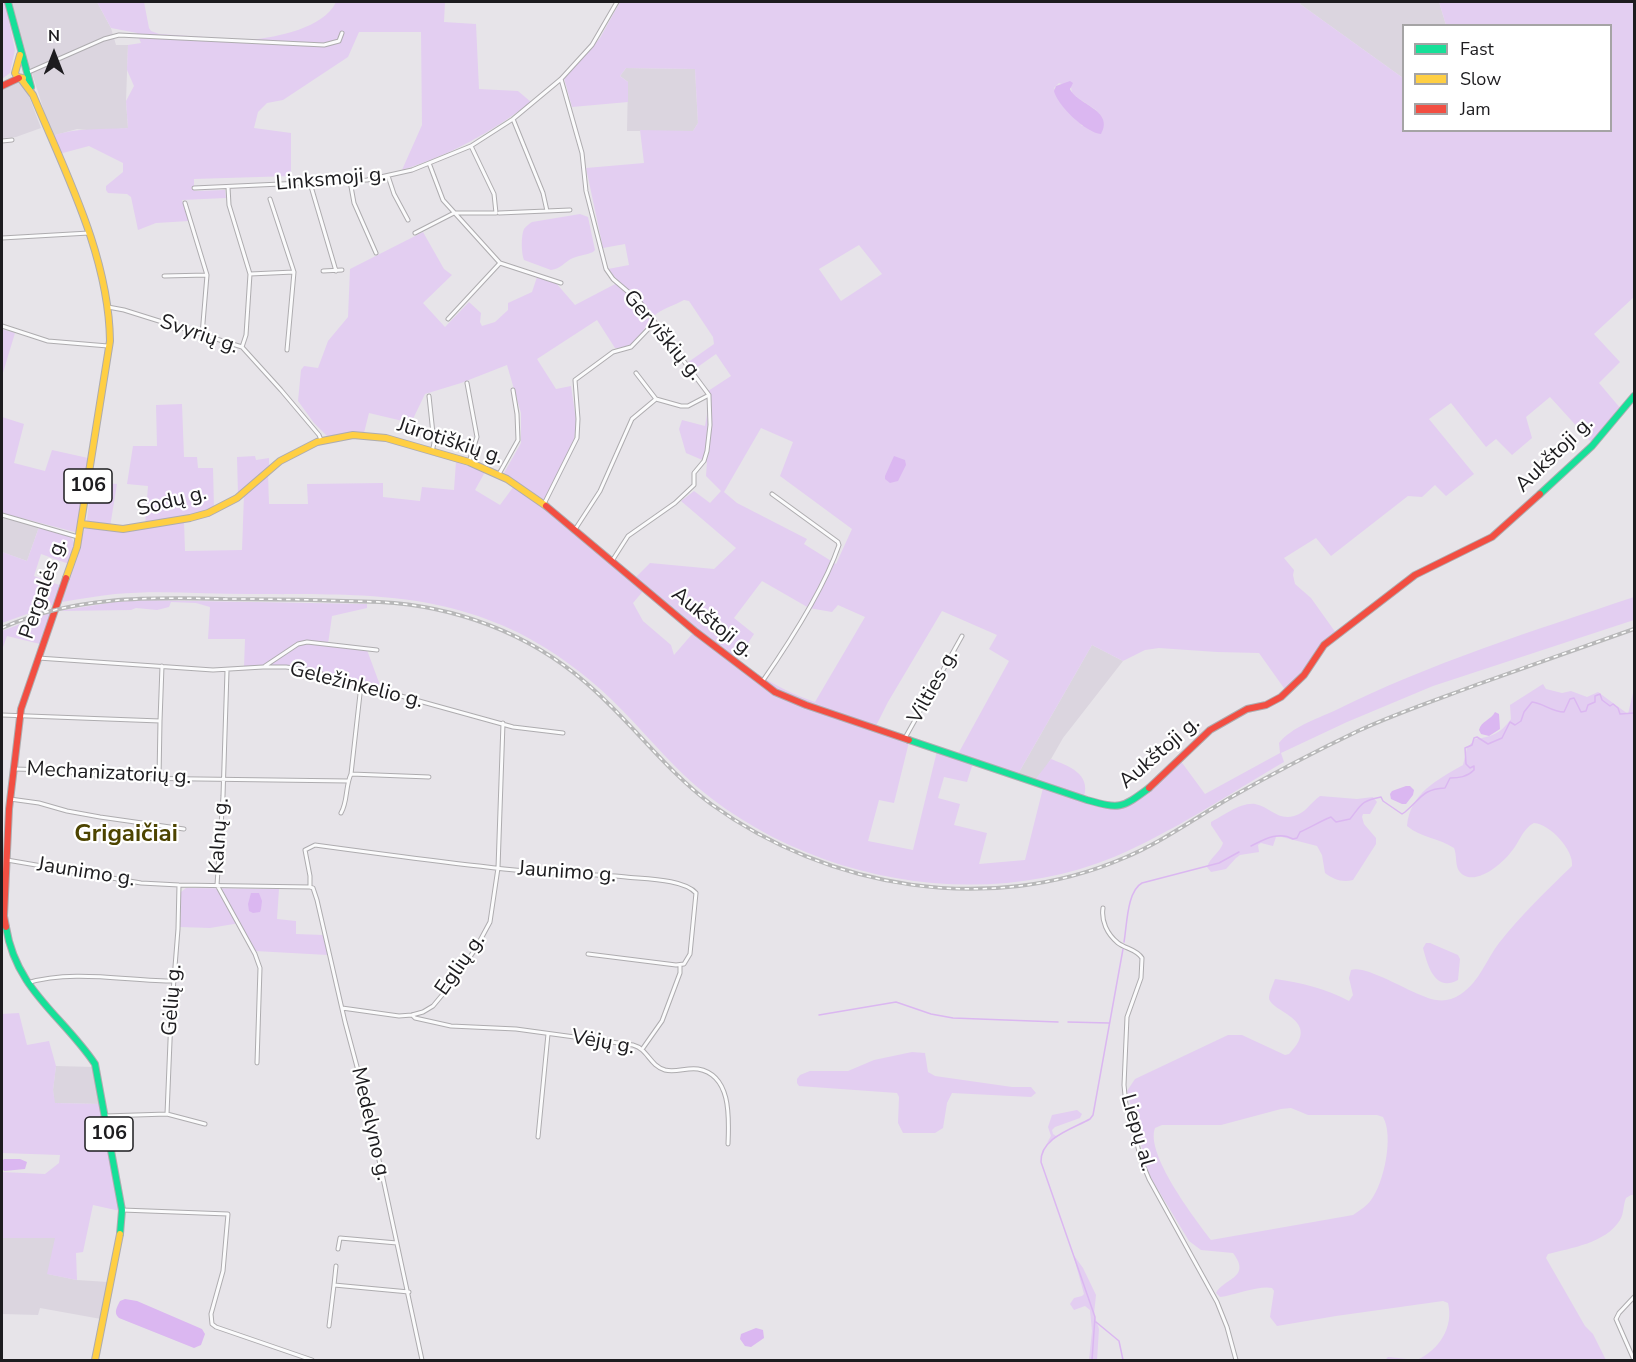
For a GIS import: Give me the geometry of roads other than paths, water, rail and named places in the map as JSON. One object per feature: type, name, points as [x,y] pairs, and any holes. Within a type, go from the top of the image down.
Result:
[{"type":"street","name":"Pergalės g.","points":[[8,2],[24,72],[89,233],[111,324],[110,346],[79,538],[72,566],[29,681],[20,716],[10,799],[6,860],[6,933],[12,956],[27,983],[89,1054],[98,1073],[122,1210],[120,1232],[95,1360]]},
{"type":"street","name":"Linksmoji g.","points":[[194,188],[350,182],[388,176],[471,146],[513,120],[561,78],[596,39],[617,2]]},
{"type":"street","points":[[2,85],[24,72],[119,35],[324,45],[339,41],[342,33]]},
{"type":"street","name":"Gerviškių g.","points":[[561,78],[585,165],[588,209],[603,262],[609,274],[640,302],[709,395],[710,425],[707,451],[704,461],[694,473],[694,485],[675,503],[628,536],[612,561]]},
{"type":"street","points":[[513,120],[543,193],[547,211]]},
{"type":"street","points":[[2,141],[12,140]]},
{"type":"street","points":[[471,146],[494,194],[498,213]]},
{"type":"street","points":[[429,163],[439,193],[454,213],[500,263],[561,283]]},
{"type":"street","points":[[388,176],[394,194],[408,220]]},
{"type":"street","points":[[350,182],[354,203],[376,253]]},
{"type":"street","points":[[310,183],[336,271]]},
{"type":"street","points":[[228,187],[230,205],[250,274],[246,335],[242,347]]},
{"type":"street","points":[[270,199],[294,272],[287,350]]},
{"type":"street","points":[[186,203],[207,275],[202,335]]},
{"type":"street","points":[[415,233],[454,213],[570,210]]},
{"type":"street","points":[[2,238],[89,233]]},
{"type":"street","points":[[448,320],[500,263]]},
{"type":"street","points":[[323,271],[342,270]]},
{"type":"street","points":[[250,274],[294,272]]},
{"type":"street","points":[[164,276],[207,275]]},
{"type":"street","name":"Svyrių g.","points":[[108,308],[124,310],[242,347],[282,390],[321,440]]},
{"type":"street","points":[[544,504],[577,438],[575,380],[613,352],[631,347],[655,322]]},
{"type":"street","points":[[2,326],[48,341],[110,346]]},
{"type":"street","points":[[636,373],[656,399],[688,406],[709,395]]},
{"type":"street","points":[[467,383],[477,437],[469,462]]},
{"type":"street","points":[[499,474],[518,440],[519,427],[513,390]]},
{"type":"street","points":[[429,396],[434,443],[432,452]]},
{"type":"street","name":"Aukštoji g.","points":[[612,561],[761,683],[794,700],[1087,800],[1114,807],[1127,804],[1151,786],[1210,730],[1247,709],[1271,703],[1291,689],[1304,675],[1323,645],[1407,581],[1432,565],[1483,542],[1502,529],[1592,447],[1635,396]]},
{"type":"street","points":[[576,529],[600,491],[632,419],[656,399]]},
{"type":"street","name":"Jūrotiškių g.","points":[[321,440],[353,435],[373,435],[469,462],[499,474],[544,504],[612,561]]},
{"type":"street","name":"Sodų g.","points":[[82,524],[132,529],[201,515],[237,498],[280,461],[321,440]]},
{"type":"street","points":[[761,683],[780,657],[828,572],[839,544],[772,494]]},
{"type":"street","points":[[2,515],[79,538]]},
{"type":"street","name":"Vilties g.","points":[[905,738],[962,636]]},
{"type":"street","points":[[263,667],[298,644],[307,642],[377,650]]},
{"type":"street","name":"Geležinkelio g.","points":[[38,658],[228,670],[286,667],[307,670],[513,727],[563,733]]},
{"type":"street","points":[[159,778],[162,666]]},
{"type":"street","name":"Kalnų g.","points":[[228,670],[217,885],[255,954],[260,968],[257,1064]]},
{"type":"street","points":[[341,813],[345,805],[351,774],[361,685]]},
{"type":"street","points":[[2,715],[160,721]]},
{"type":"street","name":"Eglių g.","points":[[412,1015],[433,1006],[453,982],[490,922],[498,868],[502,723]]},
{"type":"street","name":"Mechanizatorių g.","points":[[14,769],[50,770],[125,778],[348,781]]},
{"type":"street","points":[[351,774],[429,777]]},
{"type":"street","points":[[10,799],[100,817],[184,829]]},
{"type":"street","name":"Jaunimo g.","points":[[6,860],[123,880],[179,885],[311,887],[305,850],[315,845],[498,868],[670,882],[692,889],[696,893],[697,903],[690,954],[680,966]]},
{"type":"street","name":"Gėlių g.","points":[[167,1114],[178,940],[179,885]]},
{"type":"street","name":"Medelyno g.","points":[[311,887],[367,1104],[422,1360]]},
{"type":"street","name":"Liepų al.","points":[[1103,908],[1103,922],[1114,938],[1119,944],[1137,951],[1142,958],[1141,978],[1127,1017],[1124,1085],[1126,1105],[1134,1127],[1141,1160],[1163,1205],[1217,1302],[1236,1360]]},
{"type":"street","points":[[588,954],[680,966],[678,980],[662,1021],[643,1048]]},
{"type":"street","points":[[27,983],[43,979],[66,978],[174,981]]},
{"type":"street","points":[[342,1008],[399,1016],[412,1015]]},
{"type":"street","name":"Vėjų g.","points":[[412,1015],[421,1020],[451,1026],[516,1029],[633,1045],[643,1048],[651,1062],[660,1068],[672,1071],[701,1070],[716,1079],[728,1103],[728,1144]]},
{"type":"street","points":[[538,1137],[548,1033]]},
{"type":"street","points":[[105,1116],[167,1114],[205,1124]]},
{"type":"street","points":[[122,1210],[228,1214],[223,1271],[211,1314],[212,1324],[312,1360]]},
{"type":"street","points":[[338,1249],[340,1238],[397,1243]]},
{"type":"street","points":[[329,1326],[336,1266]]},
{"type":"street","points":[[334,1285],[409,1292]]},
{"type":"street","points":[[1634,1360],[1616,1319],[1635,1297]]},
{"type":"waterway","points":[[1251,846],[1277,836],[1297,838],[1300,832],[1331,817],[1336,822],[1350,819],[1362,804],[1381,797],[1383,801],[1402,814],[1426,793],[1445,788],[1450,778],[1463,777],[1474,770],[1474,766],[1470,768],[1466,764],[1465,748],[1472,745],[1474,738],[1477,737],[1488,744],[1502,738],[1510,722],[1515,725],[1521,721],[1524,712],[1532,702],[1564,712],[1570,699],[1574,698],[1581,712],[1586,711],[1588,705],[1595,702],[1595,696],[1600,694],[1602,700],[1610,706],[1613,704],[1618,708],[1620,714],[1634,713]]},
{"type":"waterway","points":[[1124,942],[1133,893],[1142,883],[1219,863],[1239,852]]},
{"type":"waterway","points":[[1092,1360],[1095,1317],[1041,1162],[1042,1154],[1051,1140],[1090,1119],[1093,1115],[1123,949]]},
{"type":"waterway","points":[[819,1015],[896,1002],[931,1014],[953,1018],[1058,1022]]},
{"type":"waterway","points":[[1068,1022],[1109,1023]]},
{"type":"waterway","points":[[1096,1322],[1119,1341],[1123,1360]]},
{"type":"railway","points":[[2,628],[29,617],[83,604],[168,598],[380,602],[436,609],[463,616],[515,636],[563,665],[617,712],[694,790],[711,804],[757,833],[806,856],[858,874],[911,885],[965,889],[1019,886],[1072,876],[1124,858],[1164,838],[1260,781],[1358,731],[1431,701],[1634,629]]},
{"type":"district","name":"Grigaičiai","points":[[126,835]]}]
